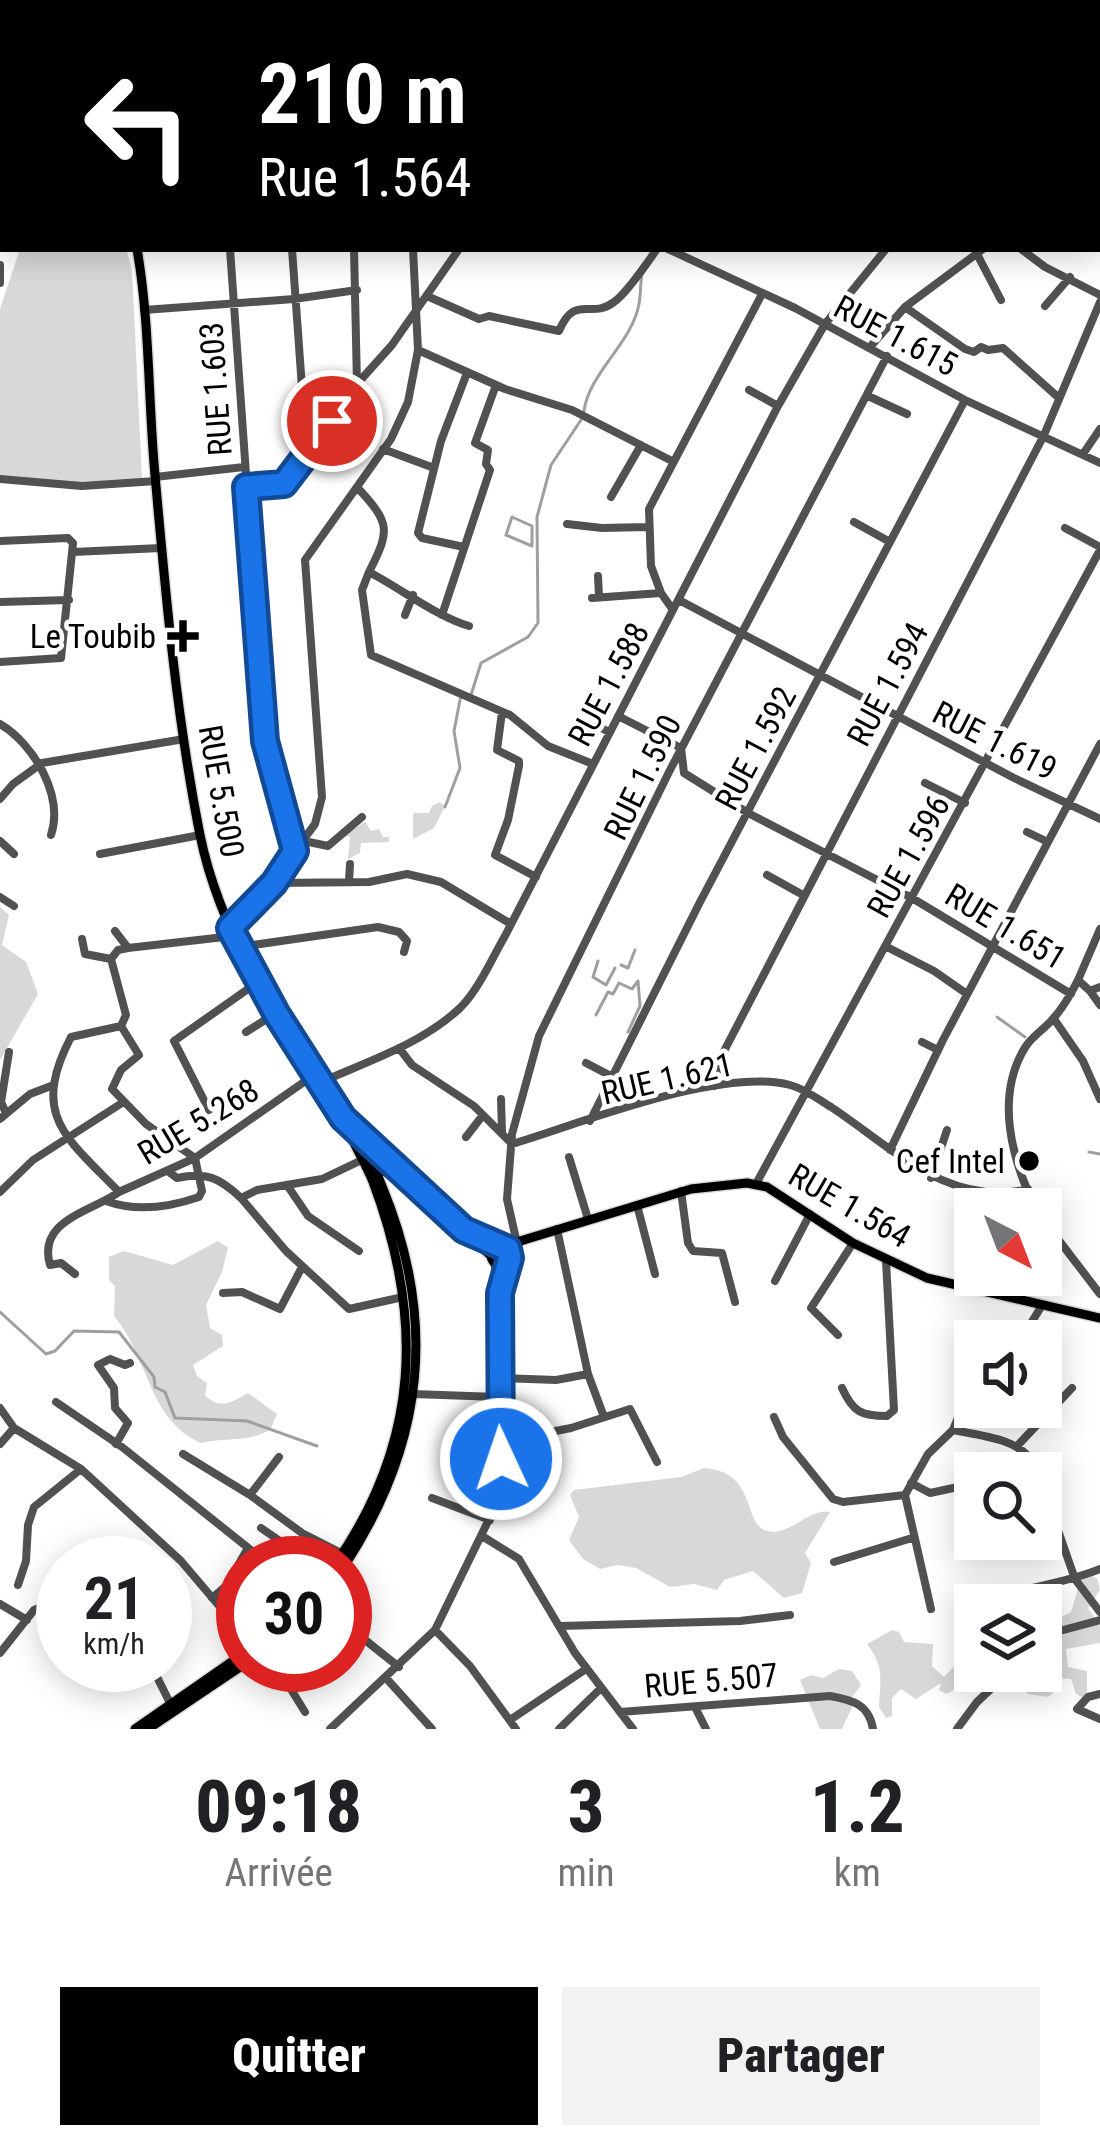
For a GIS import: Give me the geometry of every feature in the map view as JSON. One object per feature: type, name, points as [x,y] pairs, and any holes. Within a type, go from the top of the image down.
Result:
[{"type":"main road","name":"RUE 5.500","points":[[137,252],[167,634],[209,875],[231,932],[258,982],[316,1079],[363,1141],[387,1198],[415,1312],[413,1394],[403,1449],[393,1477],[356,1536]]},
{"type":"main road","points":[[343,1118],[369,1164],[398,1245],[405,1310],[406,1382],[399,1428],[383,1479],[354,1536]]},
{"type":"main road","points":[[363,1141],[410,1179],[492,1259]]},
{"type":"main road","points":[[369,1164],[388,1161]]},
{"type":"main road","points":[[369,1164],[410,1179]]},
{"type":"main road","points":[[387,1198],[397,1178]]},
{"type":"main road","name":"RUE 1.564","points":[[506,1252],[516,1239],[680,1191],[726,1183],[756,1184],[886,1261],[943,1283],[1099,1314]]},
{"type":"main road","points":[[464,1230],[506,1252]]},
{"type":"main road","points":[[492,1259],[537,1236]]},
{"type":"main road","points":[[492,1259],[506,1252]]},
{"type":"main road","points":[[148,1729],[216,1675]]},
{"type":"main road","points":[[135,1729],[216,1682]]},
{"type":"street","name":"RUE 1.603","points":[[230,252],[265,741],[295,851]]},
{"type":"street","points":[[292,252],[307,457]]},
{"type":"street","points":[[354,252],[357,384]]},
{"type":"street","points":[[110,959],[118,950],[231,932],[316,824],[322,797],[304,564],[383,449],[408,402],[418,350],[413,252]]},
{"type":"street","points":[[246,487],[284,484],[457,252]]},
{"type":"street","points":[[428,296],[479,320],[489,316],[559,331],[566,315],[580,307],[614,303],[654,252]]},
{"type":"street","name":"RUE 1.615","points":[[674,252],[1100,464]]},
{"type":"street","name":"RUE 1.588","points":[[316,1079],[399,1048],[463,1005],[536,877],[778,406],[825,324],[884,252]]},
{"type":"street","points":[[870,347],[904,307],[979,252]]},
{"type":"street","points":[[980,252],[1000,300]]},
{"type":"street","points":[[1025,252],[1100,298]]},
{"type":"street","points":[[0,265],[0,283]]},
{"type":"street","points":[[1046,306],[1070,277]]},
{"type":"street","points":[[144,310],[357,290]]},
{"type":"street","points":[[676,605],[661,593],[651,566],[647,527],[652,500],[762,294]]},
{"type":"street","name":"RUE 1.594","points":[[714,1086],[722,1055],[1043,435],[1100,298]]},
{"type":"street","points":[[904,307],[965,349],[1004,348],[1059,398]]},
{"type":"street","points":[[418,350],[466,374],[572,410],[672,461]]},
{"type":"street","name":"RUE 1.590","points":[[516,1239],[507,1199],[512,1144],[516,1111],[539,1036],[681,748],[887,356]]},
{"type":"street","points":[[464,548],[418,535],[466,374]]},
{"type":"street","points":[[442,614],[490,470],[488,450],[475,443],[496,385]]},
{"type":"street","points":[[749,390],[778,406]]},
{"type":"street","points":[[868,396],[907,414]]},
{"type":"street","name":"RUE 1.592","points":[[590,1120],[965,400]]},
{"type":"street","points":[[1083,454],[1100,429]]},
{"type":"street","points":[[611,497],[641,445]]},
{"type":"street","points":[[383,449],[434,469]]},
{"type":"street","points":[[0,479],[74,485],[244,467]]},
{"type":"street","points":[[357,487],[378,509],[386,529],[362,590],[371,655],[502,712],[548,746],[593,764]]},
{"type":"street","points":[[854,522],[890,542]]},
{"type":"street","points":[[568,524],[647,527]]},
{"type":"street","points":[[1065,528],[1100,549]]},
{"type":"street","points":[[0,541],[68,538],[73,543],[61,658],[0,662]]},
{"type":"street","points":[[73,552],[161,548]]},
{"type":"street","name":"RUE 1.596","points":[[756,1184],[1100,549]]},
{"type":"street","points":[[369,572],[449,621],[469,626]]},
{"type":"street","points":[[598,576],[595,597],[661,593]]},
{"type":"street","points":[[405,615],[413,595]]},
{"type":"street","points":[[0,602],[69,600]]},
{"type":"street","name":"RUE 1.619","points":[[676,605],[1100,819]]},
{"type":"street","points":[[502,712],[497,750],[519,761],[519,766],[495,855],[536,877]]},
{"type":"street","name":"RUE 1.651","points":[[618,716],[681,748],[684,773],[748,813],[912,898],[1072,994]]},
{"type":"street","points":[[580,717],[609,732]]},
{"type":"street","points":[[0,724],[24,742],[56,801],[51,835]]},
{"type":"street","points":[[0,799],[36,766],[184,739]]},
{"type":"street","points":[[890,1150],[1100,744]]},
{"type":"street","points":[[925,783],[965,803]]},
{"type":"street","points":[[303,841],[328,846],[362,817]]},
{"type":"street","points":[[1027,832],[1048,842]]},
{"type":"street","points":[[100,854],[200,835]]},
{"type":"street","points":[[0,841],[14,854]]},
{"type":"street","points":[[350,864],[350,881]]},
{"type":"street","points":[[274,883],[369,882],[407,874],[441,882],[511,924]]},
{"type":"street","points":[[767,875],[803,895]]},
{"type":"street","points":[[0,897],[14,906]]},
{"type":"street","points":[[239,947],[378,927],[398,932],[407,940],[404,952]]},
{"type":"street","points":[[1028,1188],[1015,1159],[1008,1114],[1023,1050],[1072,994],[1100,929]]},
{"type":"street","points":[[115,931],[128,949]]},
{"type":"street","points":[[82,939],[85,954],[110,959]]},
{"type":"street","points":[[885,946],[934,970],[967,994]]},
{"type":"street","points":[[110,959],[126,1015],[121,1026]]},
{"type":"street","points":[[1078,980],[1095,989],[1100,1004]]},
{"type":"street","points":[[208,1110],[174,1041],[258,982]]},
{"type":"street","points":[[246,1032],[276,1013]]},
{"type":"street","points":[[1054,1018],[1083,1061],[1100,1099]]},
{"type":"street","points":[[3,1116],[30,1094],[51,1087],[71,1037],[121,1026]]},
{"type":"street","points":[[106,1201],[136,1208],[194,1199],[202,1191],[195,1158],[122,1103],[111,1084],[139,1055],[121,1026]]},
{"type":"street","points":[[922,1042],[938,1050]]},
{"type":"street","points":[[399,1048],[412,1065],[484,1114],[512,1144]]},
{"type":"street","points":[[3,1116],[1,1090],[9,1052]]},
{"type":"street","points":[[586,1063],[611,1076]]},
{"type":"street","name":"RUE 5.268","points":[[51,1087],[55,1113],[68,1139],[119,1192],[195,1158],[316,1079]]},
{"type":"street","name":"RUE 1.621","points":[[512,1144],[714,1086],[770,1082],[805,1091],[931,1178],[978,1188]]},
{"type":"street","points":[[501,1099],[502,1132]]},
{"type":"street","points":[[0,1192],[24,1167],[122,1103]]},
{"type":"street","points":[[466,1137],[484,1114]]},
{"type":"street","points":[[931,1178],[947,1130]]},
{"type":"street","points":[[569,1156],[588,1219]]},
{"type":"street","points":[[241,1198],[257,1190],[322,1179],[369,1164]]},
{"type":"street","points":[[170,1172],[176,1178],[198,1173],[218,1179],[349,1309],[404,1297]]},
{"type":"street","points":[[286,1185],[308,1216],[359,1251]]},
{"type":"street","points":[[680,1191],[688,1244],[693,1251],[722,1253],[735,1302]]},
{"type":"street","points":[[75,1274],[61,1263],[50,1265],[46,1251],[52,1234],[71,1215],[119,1192]]},
{"type":"street","points":[[636,1204],[655,1274]]},
{"type":"street","points":[[776,1280],[809,1214]]},
{"type":"street","points":[[556,1228],[588,1374],[604,1418]]},
{"type":"street","points":[[838,1335],[811,1308],[853,1243]]},
{"type":"street","points":[[1062,1246],[1100,1294]]},
{"type":"street","points":[[330,1729],[434,1630],[490,1520],[500,1475],[500,1293],[506,1252]]},
{"type":"street","points":[[492,1259],[500,1293]]},
{"type":"street","points":[[842,1388],[860,1414],[887,1416],[894,1410],[886,1261]]},
{"type":"street","points":[[223,1293],[242,1292],[280,1309],[302,1267]]},
{"type":"street","points":[[1033,1320],[1041,1306]]},
{"type":"street","points":[[116,1444],[128,1423],[118,1414],[114,1388],[98,1365],[110,1359],[130,1363]]},
{"type":"street","points":[[498,1378],[556,1380],[588,1374]]},
{"type":"street","points":[[1018,1444],[1072,1388]]},
{"type":"street","points":[[413,1394],[498,1397]]},
{"type":"street","points":[[56,1402],[233,1536]]},
{"type":"street","points":[[0,1408],[14,1428],[81,1469],[181,1561],[216,1603]]},
{"type":"street","points":[[500,1442],[571,1429],[630,1409],[656,1462]]},
{"type":"street","points":[[774,1417],[783,1437],[833,1499],[905,1495]]},
{"type":"street","points":[[931,1609],[905,1495],[928,1454],[954,1426]]},
{"type":"street","points":[[0,1444],[14,1428]]},
{"type":"street","points":[[952,1430],[1018,1444],[1027,1452]]},
{"type":"street","points":[[183,1454],[306,1536]]},
{"type":"street","points":[[250,1495],[279,1457]]},
{"type":"street","points":[[18,1586],[34,1507],[81,1469]]},
{"type":"street","points":[[910,1483],[930,1492],[954,1488]]},
{"type":"street","points":[[432,1498],[490,1520]]},
{"type":"street","points":[[261,1528],[273,1536]]},
{"type":"street","name":"RUE 5.507","points":[[482,1536],[519,1559],[586,1669],[620,1712],[830,1696],[860,1704],[873,1729]]},
{"type":"street","points":[[834,1562],[912,1538]]},
{"type":"street","points":[[1062,1542],[1075,1579],[1100,1616],[1062,1629]]},
{"type":"street","points":[[1038,1584],[1075,1579],[1100,1569]]},
{"type":"street","points":[[212,1598],[216,1595]]},
{"type":"street","points":[[0,1604],[27,1620]]},
{"type":"street","points":[[0,1653],[36,1609]]},
{"type":"street","points":[[560,1626],[740,1621],[790,1615]]},
{"type":"street","points":[[434,1630],[470,1666],[513,1724],[586,1669]]},
{"type":"street","points":[[372,1646],[399,1667]]},
{"type":"street","points":[[386,1678],[432,1729]]},
{"type":"street","points":[[560,1729],[601,1689]]},
{"type":"street","points":[[165,1692],[173,1708]]},
{"type":"street","points":[[293,1692],[305,1712]]},
{"type":"street","points":[[957,1729],[988,1692]]},
{"type":"street","points":[[1100,1694],[1088,1696],[1078,1709],[1100,1719]]},
{"type":"street","points":[[695,1707],[706,1729]]},
{"type":"street","points":[[620,1712],[633,1729]]},
{"type":"shaded area","points":[[19,252],[127,252],[132,269],[142,478],[78,487],[0,478],[0,309]]},
{"type":"shaded area","points":[[440,802],[445,806],[434,828],[413,839],[413,813],[429,813]]},
{"type":"shaded area","points":[[365,822],[371,831],[379,829],[383,837],[389,837],[389,842],[361,843],[360,853],[348,859],[350,837],[344,835]]},
{"type":"shaded area","points":[[0,907],[9,915],[2,945],[26,962],[38,994],[0,1060]]},
{"type":"shaded area","points":[[218,1241],[228,1248],[206,1305],[210,1328],[222,1335],[223,1346],[193,1365],[207,1383],[205,1395],[210,1400],[226,1403],[248,1393],[277,1414],[270,1430],[261,1434],[201,1443],[183,1433],[159,1404],[114,1316],[109,1257],[124,1251],[173,1265]]},
{"type":"shaded area","points":[[704,1468],[733,1479],[754,1519],[767,1531],[783,1530],[830,1512],[805,1553],[811,1563],[802,1593],[784,1598],[753,1571],[724,1580],[717,1590],[694,1584],[670,1587],[636,1568],[600,1569],[583,1559],[569,1540],[579,1517],[570,1495],[574,1490],[681,1477]]},
{"type":"shaded area","points":[[1088,1575],[1097,1578],[1100,1590],[1088,1608],[1100,1626],[1100,1643],[1066,1649],[1068,1667],[1087,1671],[1087,1693],[1082,1697],[1071,1679],[1062,1678],[1062,1616],[1071,1612],[1080,1581]]},
{"type":"shaded area","points":[[892,1630],[904,1642],[933,1644],[932,1666],[944,1677],[954,1666],[954,1690],[946,1694],[939,1690],[941,1683],[916,1699],[901,1689],[892,1698],[892,1716],[886,1718],[879,1707],[879,1667],[867,1644]]},
{"type":"shaded area","points":[[839,1669],[852,1671],[861,1685],[850,1700],[853,1705],[842,1729],[820,1729],[800,1680],[811,1675],[823,1678]]},
{"type":"waterway","points":[[584,411],[594,384],[635,318],[642,274]]},
{"type":"waterway","points":[[471,695],[481,663],[528,637],[538,623],[537,517],[551,465],[581,420]]},
{"type":"waterway","points":[[512,517],[532,526],[532,546],[506,535],[512,517]]},
{"type":"waterway","points":[[445,807],[460,768],[454,731],[461,695]]},
{"type":"waterway","points":[[621,965],[628,968],[635,950]]},
{"type":"waterway","points":[[598,961],[593,977],[606,985],[615,968]]},
{"type":"waterway","points":[[596,1015],[608,992],[613,994],[619,983],[632,989],[638,981],[640,1006],[628,1032]]},
{"type":"waterway","points":[[997,1017],[1025,1037]]},
{"type":"waterway","points":[[1089,1152],[1100,1154]]},
{"type":"waterway","points":[[0,1312],[46,1354],[74,1331],[119,1332],[154,1377],[155,1387],[165,1392],[175,1418],[247,1421],[317,1446]]},
{"type":"place","name":"Le Toubib","points":[[183,636]]},
{"type":"place","name":"Cef Intel","points":[[1029,1161]]},
{"type":"route","points":[[332,421],[284,484],[246,487],[265,741],[295,851],[274,883],[230,928],[276,1013],[343,1118],[464,1230],[508,1249],[511,1255],[500,1293],[501,1459]]}]
